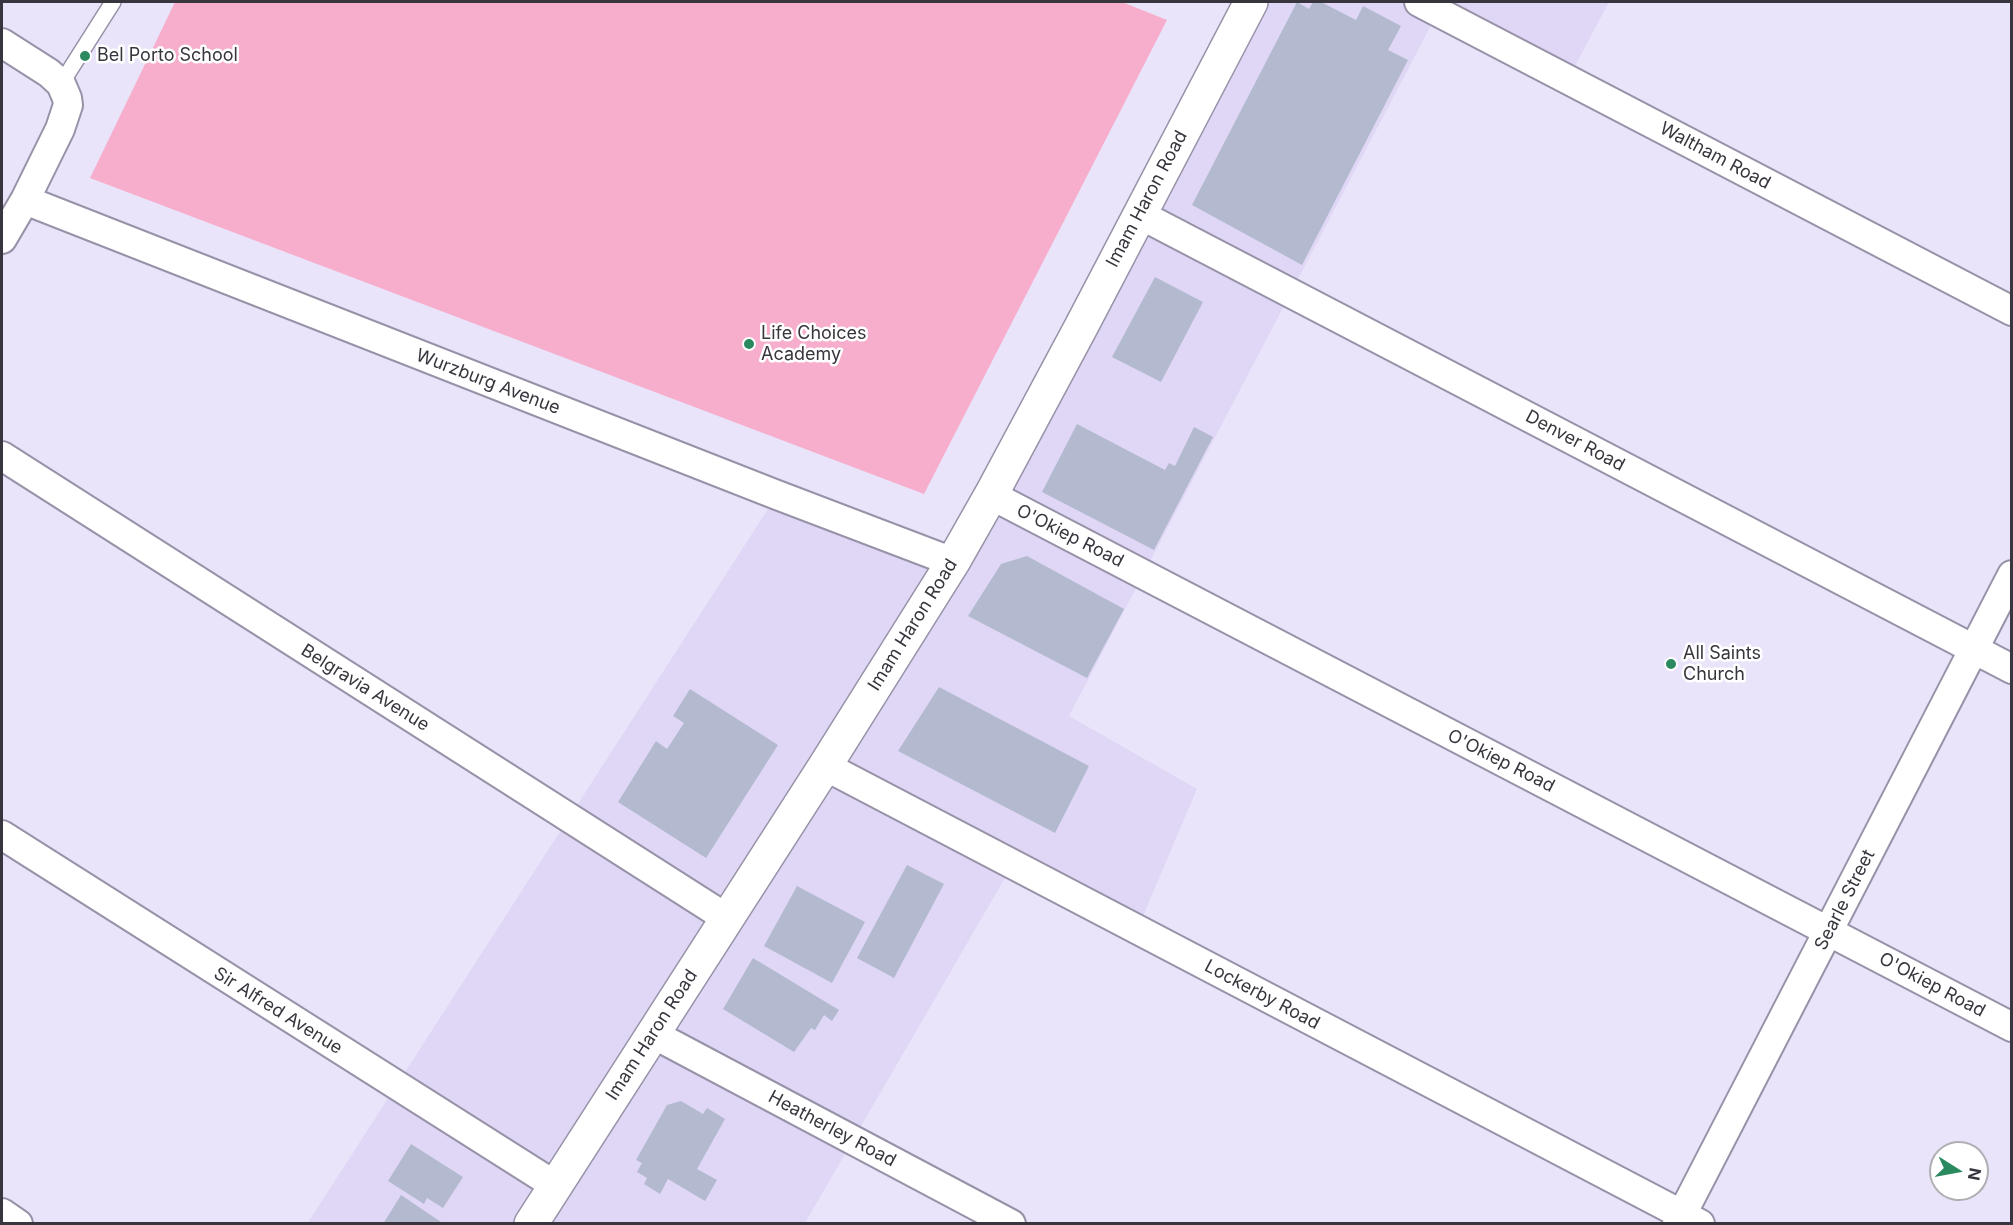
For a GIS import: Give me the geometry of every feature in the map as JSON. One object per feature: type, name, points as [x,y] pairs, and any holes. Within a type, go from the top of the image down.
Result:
[{"type":"street","name":"Imam Haron Road","points":[[531,1224],[728,919],[953,562],[991,495],[1251,2]]},
{"type":"street","name":"Waltham Road","points":[[1419,2],[2012,311]]},
{"type":"street","points":[[2,43],[49,73],[61,84],[67,98],[66,113],[25,200],[2,240]]},
{"type":"street","name":"Wurzburg Avenue","points":[[25,200],[953,562]]},
{"type":"street","name":"Denver Road","points":[[1139,214],[2012,669]]},
{"type":"street","name":"Belgravia Avenue","points":[[2,456],[728,919]]},
{"type":"street","name":"O'Okiep Road","points":[[991,495],[2012,1027]]},
{"type":"street","name":"Searle Street","points":[[1686,1220],[1829,931],[2012,575]]},
{"type":"street","name":"Lockerby Road","points":[[825,766],[1686,1220]]},
{"type":"street","name":"Sir Alfred Avenue","points":[[2,835],[556,1186]]},
{"type":"street","name":"Heatherley Road","points":[[653,1034],[1011,1224]]},
{"type":"street","points":[[2,1213],[18,1224]]},
{"type":"lane","points":[[61,84],[113,2]]},
{"type":"shaded area","name":"Life Choices Academy","points":[[175,2],[1122,2],[1167,20],[924,494],[90,178]]},
{"type":"shaded area","points":[[1251,2],[1609,2],[1568,79],[1438,12],[1069,716],[1197,789],[1137,930],[1013,864],[805,1223],[307,1224],[777,495],[953,561]]},
{"type":"building","points":[[1297,2],[1309,9],[1313,2],[1321,2],[1356,20],[1363,6],[1401,26],[1388,50],[1408,60],[1302,265],[1192,205]]},
{"type":"building","points":[[1155,277],[1203,302],[1161,382],[1112,357]]},
{"type":"building","points":[[1077,424],[1165,470],[1169,463],[1175,466],[1194,427],[1213,437],[1154,550],[1042,492]]},
{"type":"building","points":[[1027,556],[1124,609],[1087,678],[968,616],[1001,564]]},
{"type":"building","points":[[939,687],[1089,766],[1055,833],[898,751]]},
{"type":"building","points":[[690,689],[778,745],[706,858],[618,802],[656,741],[667,749],[684,723],[673,716]]},
{"type":"building","points":[[907,865],[944,884],[894,978],[857,958]]},
{"type":"building","points":[[797,886],[865,922],[832,983],[764,946]]},
{"type":"building","points":[[753,958],[839,1010],[832,1021],[824,1015],[815,1030],[811,1028],[794,1052],[723,1009]]},
{"type":"building","points":[[681,1101],[703,1114],[707,1108],[725,1119],[697,1169],[717,1180],[705,1201],[668,1179],[660,1194],[644,1184],[647,1178],[637,1172],[642,1163],[636,1160],[667,1105]]},
{"type":"building","points":[[411,1144],[463,1177],[443,1208],[427,1198],[424,1204],[388,1181]]},
{"type":"building","points":[[401,1195],[444,1224],[383,1224]]},
{"type":"place","name":"Bel Porto School","points":[[85,56]]},
{"type":"place","name":"Life Choices Academy","points":[[749,344]]},
{"type":"place","name":"All Saints Church","points":[[1671,664]]}]
